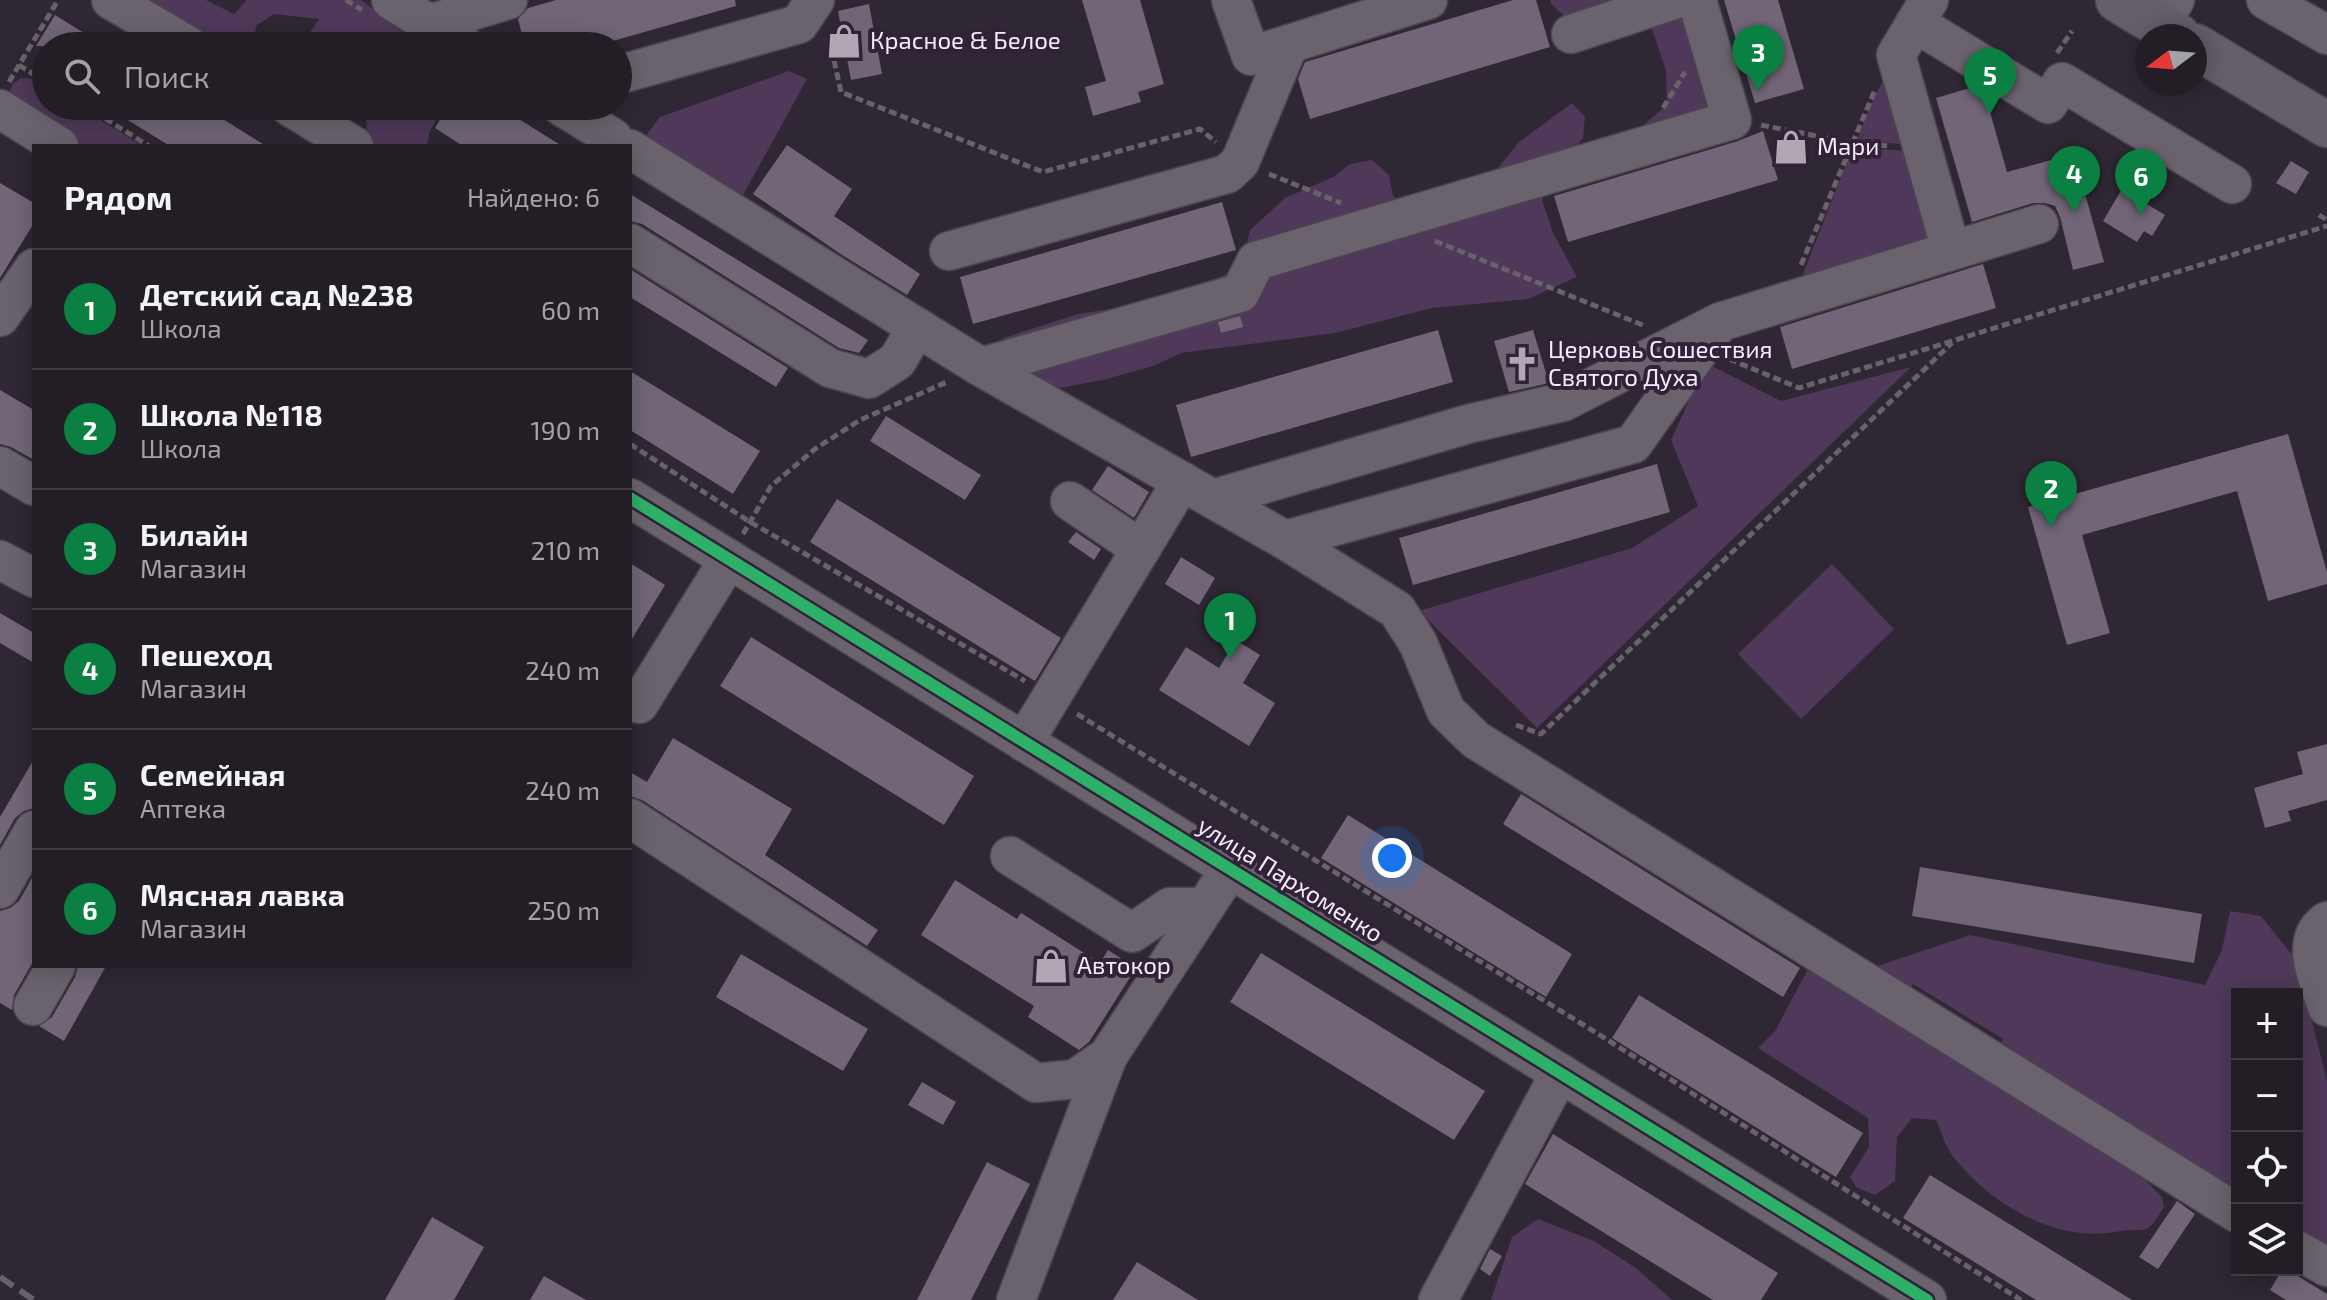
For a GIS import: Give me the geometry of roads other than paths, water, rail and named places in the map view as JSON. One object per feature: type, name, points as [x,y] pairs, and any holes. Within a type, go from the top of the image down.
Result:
[{"type":"main road","points":[[2118,0],[2170,24]]},
{"type":"main road","points":[[2207,47],[2327,125]]},
{"type":"street","points":[[111,0],[165,32]]},
{"type":"street","points":[[391,0],[442,32]]},
{"type":"street","points":[[429,24],[508,0]]},
{"type":"street","points":[[1231,0],[1251,56],[1428,0]]},
{"type":"street","points":[[1571,34],[1674,0]]},
{"type":"street","points":[[2266,0],[2327,35]]},
{"type":"street","points":[[1951,250],[1896,55],[1925,6],[2048,104],[2062,82],[2232,184]]},
{"type":"street","points":[[632,70],[807,12]]},
{"type":"street","points":[[981,367],[1240,293],[1256,261],[1732,120],[1702,17]]},
{"type":"street","points":[[949,251],[1227,174],[1240,162],[1289,44]]},
{"type":"street","points":[[3,98],[57,144]]},
{"type":"street","points":[[312,120],[351,144]]},
{"type":"street","points":[[586,120],[618,144]]},
{"type":"street","points":[[632,153],[981,367],[1285,540],[1397,610],[1418,643],[1446,711],[1476,740],[2231,1209]]},
{"type":"street","points":[[1024,742],[1141,549],[1197,490],[1563,402],[1720,322],[2039,224]]},
{"type":"street","points":[[632,244],[830,368],[869,379],[897,361],[917,327]]},
{"type":"street","points":[[0,317],[32,271]]},
{"type":"street","points":[[1285,540],[1633,444],[1720,322]]},
{"type":"street","points":[[0,466],[32,485]]},
{"type":"street","name":"улица Пархоменко","points":[[632,499],[1927,1300]]},
{"type":"street","points":[[1070,501],[1141,549]]},
{"type":"street","points":[[632,700],[639,704],[729,559]]},
{"type":"street","points":[[0,560],[32,577]]},
{"type":"street","points":[[632,819],[1036,1083],[1075,1079],[1108,1056]]},
{"type":"street","points":[[0,889],[32,833]]},
{"type":"street","points":[[1010,856],[1132,933],[1170,907],[1205,907]]},
{"type":"street","points":[[1016,1300],[1108,1056],[1230,869]]},
{"type":"street","points":[[2327,921],[2314,936],[2311,950],[2327,1007]]},
{"type":"street","points":[[33,1006],[55,968]]},
{"type":"street","points":[[1438,1300],[1560,1073]]},
{"type":"street","points":[[2303,1253],[2327,1267]]},
{"type":"railway","points":[[0,1277],[34,1300]]},
{"type":"place","name":"Красное & Белое","points":[[844,41]]},
{"type":"place","name":"Билайн","points":[[1758,91]]},
{"type":"place","name":"Семейная","points":[[1990,114]]},
{"type":"place","name":"Мари","points":[[1791,147]]},
{"type":"place","name":"Пешеход","points":[[2074,212]]},
{"type":"place","name":"Мясная лавка","points":[[2141,215]]},
{"type":"place","name":"Церковь Сошествия Святого Духа","points":[[1522,364]]},
{"type":"place","name":"Школа №118","points":[[2051,527]]},
{"type":"place","name":"Детский сад №238","points":[[1230,659]]},
{"type":"place","name":"Автокор","points":[[1051,966]]}]
